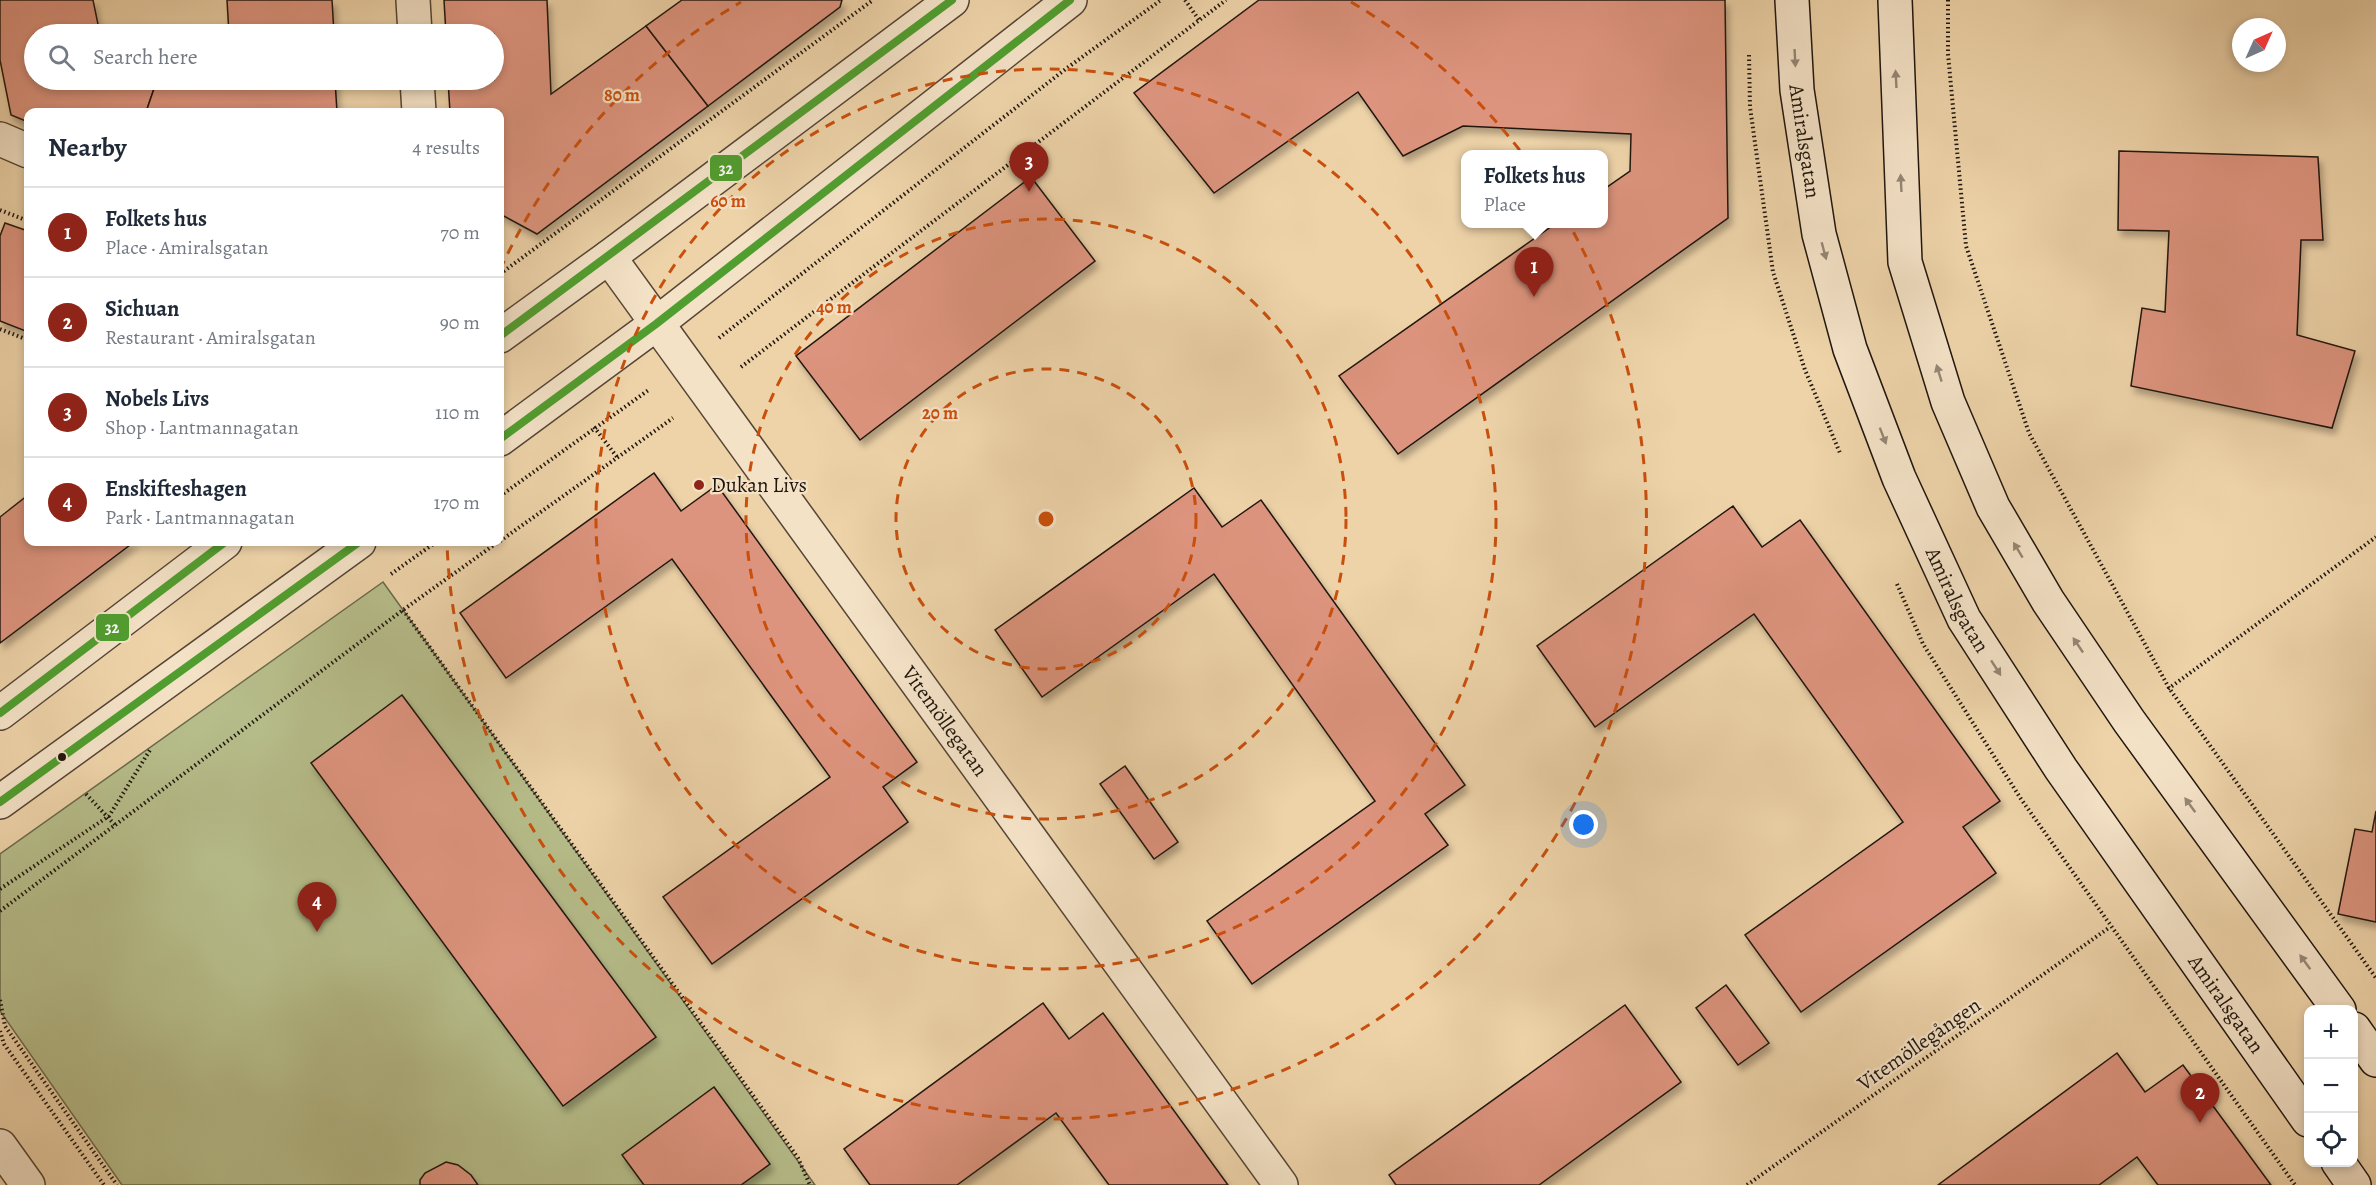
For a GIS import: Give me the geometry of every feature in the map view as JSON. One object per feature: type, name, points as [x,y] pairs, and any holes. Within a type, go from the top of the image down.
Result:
[{"type":"street","points":[[413,0],[414,24]]},
{"type":"street","points":[[504,333],[952,0]]},
{"type":"street","points":[[504,436],[656,324],[1070,0]]},
{"type":"street","name":"Amiralsgatan","points":[[1792,0],[1797,90],[1819,234],[1850,349],[1899,478],[1964,619],[2061,770],[2304,1114]]},
{"type":"street","points":[[1894,0],[1905,262],[1948,402],[1993,507],[2048,601],[2129,721],[2335,1005]]},
{"type":"street","points":[[418,90],[419,108]]},
{"type":"street","points":[[0,140],[24,149]]},
{"type":"street","name":"Vitemöllegatan","points":[[609,257],[1281,1185]]},
{"type":"street","points":[[0,714],[220,546]]},
{"type":"street","points":[[0,802],[353,546]]},
{"type":"street","points":[[2358,1035],[2376,1060]]},
{"type":"street","points":[[0,1146],[28,1185]]},
{"type":"street","points":[[2341,1167],[2354,1185]]},
{"type":"path","points":[[504,271],[873,0]]},
{"type":"path","points":[[504,493],[686,364],[1067,68],[1161,0]]},
{"type":"path","points":[[1185,0],[1200,20]]},
{"type":"path","points":[[504,537],[707,393],[1226,0]]},
{"type":"path","points":[[1948,0],[1948,54],[1966,246],[2029,433],[2169,688],[2376,978]]},
{"type":"path","points":[[0,210],[24,219]]},
{"type":"path","points":[[0,329],[24,338]]},
{"type":"path","points":[[2129,721],[2169,688],[2376,537]]},
{"type":"path","points":[[382,580],[430,546]]},
{"type":"path","points":[[0,911],[492,546]]},
{"type":"path","points":[[403,610],[798,1158],[810,1185]]},
{"type":"path","points":[[0,889],[109,816],[148,752],[158,745]]},
{"type":"path","points":[[2021,799],[2061,770]]},
{"type":"path","points":[[86,794],[115,825]]},
{"type":"path","name":"Vitemöllegången","points":[[1747,1185],[2110,927]]},
{"type":"path","points":[[0,999],[5,1026],[117,1185]]},
{"type":"path","points":[[0,1031],[4,1044],[104,1185]]},
{"type":"green space","points":[[383,582],[815,1185],[122,1185],[0,1011],[0,854]]},
{"type":"building","points":[[0,0],[93,0],[98,24],[24,24],[24,90],[154,90],[147,108],[24,108],[24,120],[11,115],[0,60]]},
{"type":"building","points":[[227,0],[332,0],[333,24],[228,24]]},
{"type":"building","points":[[444,0],[547,0],[551,94],[646,26],[708,106],[537,234],[504,216],[504,108],[450,108],[449,90],[504,90],[504,24],[445,24]]},
{"type":"building","points":[[682,0],[842,0],[840,7],[708,106],[646,26]]},
{"type":"building","points":[[1259,0],[1725,0],[1728,218],[1398,454],[1339,376],[1549,228],[1608,228],[1608,186],[1630,171],[1631,134],[1463,126],[1403,156],[1358,92],[1214,193],[1134,93]]},
{"type":"building","points":[[154,90],[336,90],[337,108],[147,108]]},
{"type":"building","points":[[2119,151],[2318,157],[2323,240],[2301,240],[2297,335],[2355,351],[2332,428],[2131,386],[2142,308],[2165,312],[2169,231],[2118,230]]},
{"type":"building","points":[[1031,177],[1095,261],[860,440],[796,356]]},
{"type":"building","points":[[5,223],[24,230],[24,330],[0,321],[0,236]]},
{"type":"building","points":[[654,473],[681,511],[717,485],[917,762],[883,787],[908,822],[712,964],[663,897],[830,777],[672,559],[506,678],[460,613]]},
{"type":"building","points":[[1194,488],[1222,527],[1261,500],[1465,785],[1425,814],[1448,845],[1252,984],[1207,921],[1375,801],[1214,574],[1042,697],[995,630]]},
{"type":"building","points":[[24,498],[24,546],[129,546],[0,643],[0,517]]},
{"type":"building","points":[[1733,506],[1762,547],[1800,520],[2000,801],[1963,827],[1996,873],[1801,1012],[1745,935],[1903,822],[1754,614],[1595,727],[1537,646]]},
{"type":"building","points":[[402,695],[656,1037],[563,1106],[311,763]]},
{"type":"building","points":[[1125,766],[1178,842],[1154,859],[1100,784]]},
{"type":"building","points":[[2376,811],[2376,922],[2338,914],[2355,829],[2372,832]]},
{"type":"building","points":[[1726,985],[1769,1043],[1738,1065],[1696,1008]]},
{"type":"building","points":[[1043,1003],[1069,1039],[1103,1013],[1228,1185],[1109,1185],[1056,1113],[957,1185],[870,1185],[844,1149]]},
{"type":"building","points":[[1625,1005],[1681,1082],[1539,1185],[1396,1185],[1389,1175]]},
{"type":"building","points":[[2117,1053],[2145,1092],[2183,1065],[2271,1185],[2158,1185],[2137,1157],[2099,1185],[1938,1185]]},
{"type":"building","points":[[714,1087],[770,1164],[741,1185],[644,1185],[622,1155]]},
{"type":"building","points":[[446,1162],[458,1165],[471,1175],[478,1185],[420,1185],[420,1180],[425,1173]]},
{"type":"transit line","name":"32","points":[[504,333],[952,0]]},
{"type":"transit line","name":"32","points":[[504,436],[656,324],[1070,0]]},
{"type":"transit line","name":"32","points":[[0,713],[220,546]]},
{"type":"transit line","name":"32","points":[[0,802],[353,546]]},
{"type":"place","name":"Nobels Livs","points":[[1029,192]]},
{"type":"place","name":"Folkets hus","points":[[1534,297]]},
{"type":"place","name":"Dukan Livs","points":[[699,485]]},
{"type":"place","name":"Enskifteshagen","points":[[317,932]]},
{"type":"place","name":"Sichuan","points":[[2200,1123]]}]
